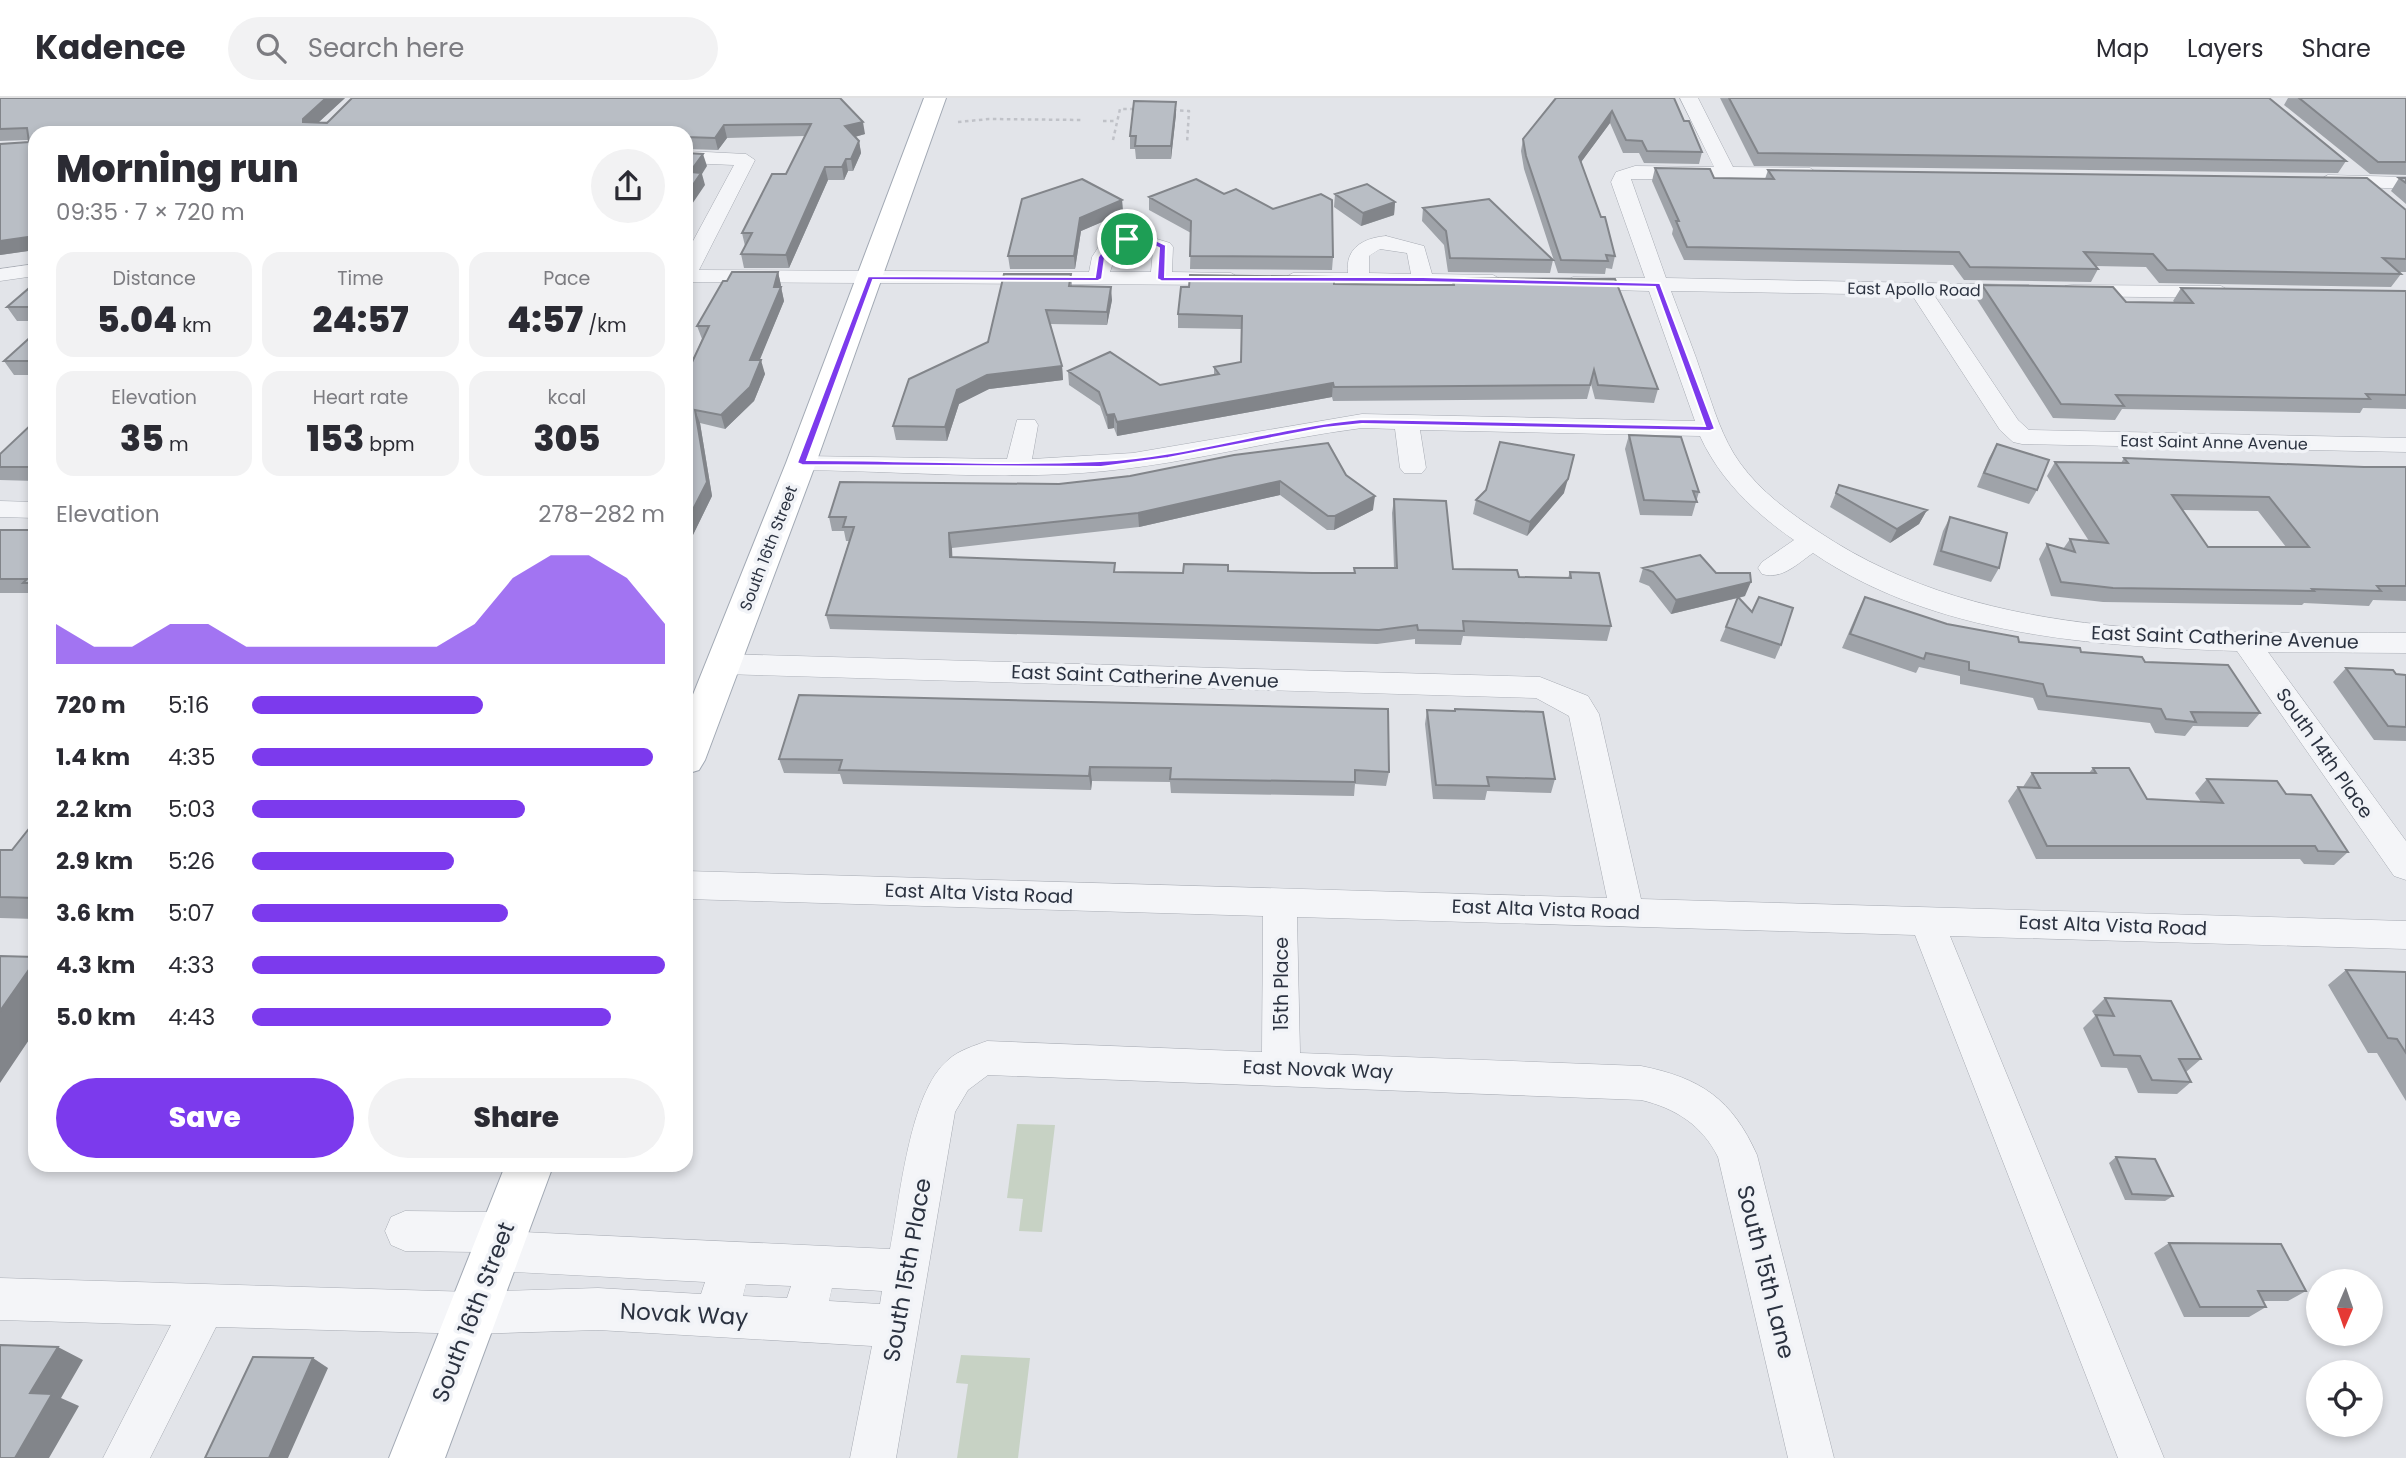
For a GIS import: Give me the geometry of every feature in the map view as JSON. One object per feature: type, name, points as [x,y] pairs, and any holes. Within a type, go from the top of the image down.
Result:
[{"type":"main road","name":"South 16th Street","points":[[693,742],[802,463],[935,98]]},
{"type":"main road","name":"South 16th Street","points":[[417,1458],[527,1172]]},
{"type":"street","points":[[1689,98],[1726,173],[1835,174]]},
{"type":"street","points":[[693,158],[746,160],[693,262]]},
{"type":"street","points":[[2343,165],[2385,200]]},
{"type":"street","name":"East Saint Catherine Avenue","points":[[1726,173],[1635,172],[1623,176],[1621,182],[1720,452],[1738,478],[1810,542],[1865,572],[1975,613],[2037,627],[2133,638],[2406,643]]},
{"type":"street","points":[[2310,181],[2406,183]]},
{"type":"street","points":[[1098,279],[1102,257],[1110,244],[1127,239],[1149,239],[1163,247],[1161,279]]},
{"type":"street","points":[[1359,279],[1357,258],[1363,248],[1378,243],[1405,243],[1417,250],[1423,279]]},
{"type":"street","points":[[0,275],[28,271]]},
{"type":"street","points":[[693,275],[1248,279]]},
{"type":"street","points":[[1276,279],[1520,282]]},
{"type":"street","name":"East Apollo Road","points":[[1547,282],[2249,292]]},
{"type":"street","name":"East Saint Anne Avenue","points":[[1919,289],[2009,425],[2022,437],[2052,440],[2406,445]]},
{"type":"street","points":[[802,463],[1101,464],[1168,455],[1324,425],[1406,420],[1710,429]]},
{"type":"street","points":[[1406,420],[1413,468]]},
{"type":"street","points":[[1018,465],[1026,425]]},
{"type":"street","points":[[0,509],[28,510]]},
{"type":"street","points":[[1772,568],[1810,542]]},
{"type":"street","name":"South 14th Place","points":[[2244,640],[2406,867]]},
{"type":"street","name":"East Saint Catherine Avenue","points":[[723,664],[1516,685],[1540,688],[1577,704],[1584,714],[1627,911]]},
{"type":"street","name":"East Alta Vista Road","points":[[693,885],[2406,935]]},
{"type":"street","name":"15th Place","points":[[1280,902],[1281,1067]]},
{"type":"street","points":[[1926,920],[2141,1458]]},
{"type":"street","name":"East Novak Way","points":[[948,1084],[962,1070],[987,1058],[1281,1067],[1641,1083],[1664,1087],[1694,1101]]},
{"type":"street","name":"South 15th Place","points":[[873,1458],[932,1127],[948,1084]]},
{"type":"street","name":"South 15th Lane","points":[[1694,1101],[1721,1122],[1737,1155],[1811,1458]]},
{"type":"street","points":[[405,1231],[732,1264],[906,1271]]},
{"type":"street","points":[[715,1317],[732,1264]]},
{"type":"street","points":[[802,1320],[817,1268]]},
{"type":"street","name":"Novak Way","points":[[0,1299],[472,1313],[598,1309],[897,1326]]},
{"type":"street","points":[[125,1458],[205,1304]]},
{"type":"path","points":[[1114,140],[1120,108],[1147,109]]},
{"type":"path","points":[[1161,110],[1189,111],[1187,143]]},
{"type":"path","points":[[958,122],[989,119],[1082,120]]},
{"type":"path","points":[[1103,121],[1117,121]]},
{"type":"green space","points":[[1017,1124],[1055,1125],[1042,1232],[1019,1231],[1023,1199],[1007,1198]]},
{"type":"green space","points":[[961,1355],[1030,1358],[1018,1458],[957,1458],[968,1384],[956,1383]]},
{"type":"building","points":[[0,98],[326,98],[303,122],[327,123],[352,98],[840,98],[863,122],[845,126],[859,141],[851,159],[846,159],[842,167],[825,167],[786,255],[741,254],[752,233],[742,233],[772,174],[786,174],[811,124],[724,125],[715,138],[693,137],[693,126],[28,126],[28,135],[27,128],[0,129]]},
{"type":"building","points":[[1556,98],[1674,98],[1684,121],[1689,121],[1702,152],[1647,151],[1642,141],[1626,140],[1612,111],[1579,157],[1601,217],[1605,217],[1615,256],[1606,255],[1608,261],[1561,260],[1526,156],[1523,139]]},
{"type":"building","points":[[1729,98],[2269,98],[2346,161],[1758,153]]},
{"type":"building","points":[[2299,98],[2406,98],[2406,162],[2378,162]]},
{"type":"building","points":[[1134,101],[1176,102],[1171,146],[1135,146],[1136,136],[1130,136]]},
{"type":"building","points":[[28,142],[28,237],[0,241],[0,144]]},
{"type":"building","points":[[693,153],[703,154],[693,168]]},
{"type":"building","points":[[1655,168],[1710,169],[1714,178],[1774,179],[1768,170],[2367,178],[2406,210],[2406,259],[2383,258],[2401,274],[2167,270],[2153,254],[2084,252],[2098,269],[1970,267],[1959,252],[1687,247],[1676,221],[1679,221]]},
{"type":"building","points":[[693,172],[701,173],[693,185]]},
{"type":"building","points":[[1082,179],[1122,200],[1080,218],[1074,256],[1008,256],[1022,199]]},
{"type":"building","points":[[1196,179],[1224,194],[1236,189],[1273,209],[1321,194],[1332,200],[1333,257],[1190,256],[1191,221],[1149,197]]},
{"type":"building","points":[[1367,184],[1395,202],[1363,213],[1335,194]]},
{"type":"building","points":[[1489,199],[1553,260],[1450,258],[1446,231],[1423,208]]},
{"type":"building","points":[[732,272],[778,272],[774,287],[781,287],[750,360],[761,360],[750,387],[721,415],[695,410],[707,482],[693,509],[693,360],[709,326],[697,326],[723,281],[727,281]]},
{"type":"building","points":[[1004,274],[1071,274],[1069,286],[1111,287],[1107,312],[1046,310],[1062,366],[987,375],[957,390],[945,427],[893,426],[909,379],[988,342]]},
{"type":"building","points":[[1190,275],[1334,277],[1334,284],[1419,285],[1454,285],[1453,278],[1615,279],[1658,389],[1598,385],[1594,370],[1590,385],[1334,387],[1333,383],[1117,422],[1114,414],[1107,415],[1099,392],[1068,371],[1110,352],[1160,385],[1219,374],[1214,367],[1241,362],[1242,316],[1178,314],[1181,287],[1189,287]]},
{"type":"building","points":[[1982,285],[2113,287],[2126,302],[2193,303],[2181,288],[2406,291],[2406,395],[2366,394],[2370,399],[2116,395],[2124,406],[2061,404]]},
{"type":"building","points":[[28,289],[28,307],[7,307]]},
{"type":"building","points":[[28,339],[28,361],[4,361]]},
{"type":"building","points":[[28,428],[28,467],[0,467],[0,454]]},
{"type":"building","points":[[1629,435],[1681,437],[1699,492],[1693,491],[1697,502],[1644,500]]},
{"type":"building","points":[[1500,442],[1574,455],[1568,479],[1530,522],[1476,500],[1486,490]]},
{"type":"building","points":[[1328,443],[1346,475],[1375,496],[1335,516],[1328,516],[1280,481],[1138,513],[949,533],[950,557],[1115,563],[1114,572],[1183,573],[1184,564],[1228,565],[1228,571],[1355,573],[1354,568],[1397,568],[1394,499],[1446,501],[1453,569],[1517,570],[1519,577],[1571,578],[1570,572],[1599,573],[1611,626],[1463,621],[1464,631],[1418,630],[1417,625],[1379,630],[826,615],[854,527],[843,527],[846,517],[829,517],[840,482],[1059,484],[1130,476],[1234,455]]},
{"type":"building","points":[[1997,444],[2049,460],[2037,490],[1984,473]]},
{"type":"building","points":[[2124,458],[2406,467],[2406,586],[2377,586],[2381,591],[2312,589],[2314,591],[2113,588],[2061,582],[2047,544],[2075,552],[2070,539],[2108,543],[2055,462],[2128,463]],"holes":[[[2172,495],[2269,497],[2309,547],[2208,547]]]},
{"type":"building","points":[[1839,485],[1927,510],[1897,529],[1836,493]]},
{"type":"building","points":[[1950,517],[2007,533],[1999,568],[1941,551]]},
{"type":"building","points":[[0,530],[28,530],[28,583],[23,583],[27,579],[0,579]]},
{"type":"building","points":[[1700,555],[1716,573],[1750,573],[1751,582],[1676,600],[1653,572],[1643,568]]},
{"type":"building","points":[[1738,597],[1752,612],[1759,597],[1793,608],[1781,645],[1726,627]]},
{"type":"building","points":[[1865,597],[1947,624],[2018,637],[2019,642],[2080,648],[2081,652],[2142,657],[2145,662],[2228,665],[2260,713],[2191,712],[2196,722],[2166,719],[2161,709],[2047,696],[2043,684],[1969,670],[1969,662],[1926,653],[1924,659],[1850,634]]},
{"type":"building","points":[[2346,668],[2393,670],[2396,674],[2406,675],[2406,727],[2388,726]]},
{"type":"building","points":[[799,695],[1388,709],[1389,772],[1355,770],[1355,782],[1170,779],[1171,768],[1090,767],[1089,776],[839,770],[842,760],[779,759]]},
{"type":"building","points":[[1427,710],[1543,712],[1555,779],[1487,777],[1489,786],[1436,785]]},
{"type":"building","points":[[2093,768],[2129,768],[2147,799],[2223,803],[2207,779],[2277,781],[2286,794],[2311,795],[2348,852],[2318,851],[2315,846],[2047,846],[2018,787],[2040,788],[2032,773],[2096,773]]},
{"type":"building","points":[[28,830],[28,898],[0,897],[0,850],[12,850]]},
{"type":"building","points":[[0,956],[28,957],[28,971],[0,1011]]},
{"type":"building","points":[[2346,970],[2406,972],[2406,1053],[2397,1039],[2388,1038]]},
{"type":"building","points":[[2105,998],[2171,1001],[2201,1059],[2179,1059],[2191,1082],[2152,1080],[2140,1056],[2114,1055],[2096,1015],[2114,1016]]},
{"type":"building","points":[[2116,1157],[2155,1159],[2173,1196],[2132,1194]]},
{"type":"building","points":[[2169,1243],[2281,1244],[2306,1291],[2258,1291],[2266,1307],[2200,1307]]},
{"type":"building","points":[[0,1345],[58,1347],[30,1393],[52,1394],[15,1458],[0,1458]]},
{"type":"building","points":[[253,1357],[313,1358],[269,1458],[205,1458]]},
{"type":"route","points":[[1127,239],[1149,239],[1163,247],[1161,279],[1423,279],[1658,285],[1710,429],[1406,420],[1324,425],[1168,455],[1101,464],[802,463],[870,278],[1098,279],[1102,257],[1110,244],[1127,239]]}]
